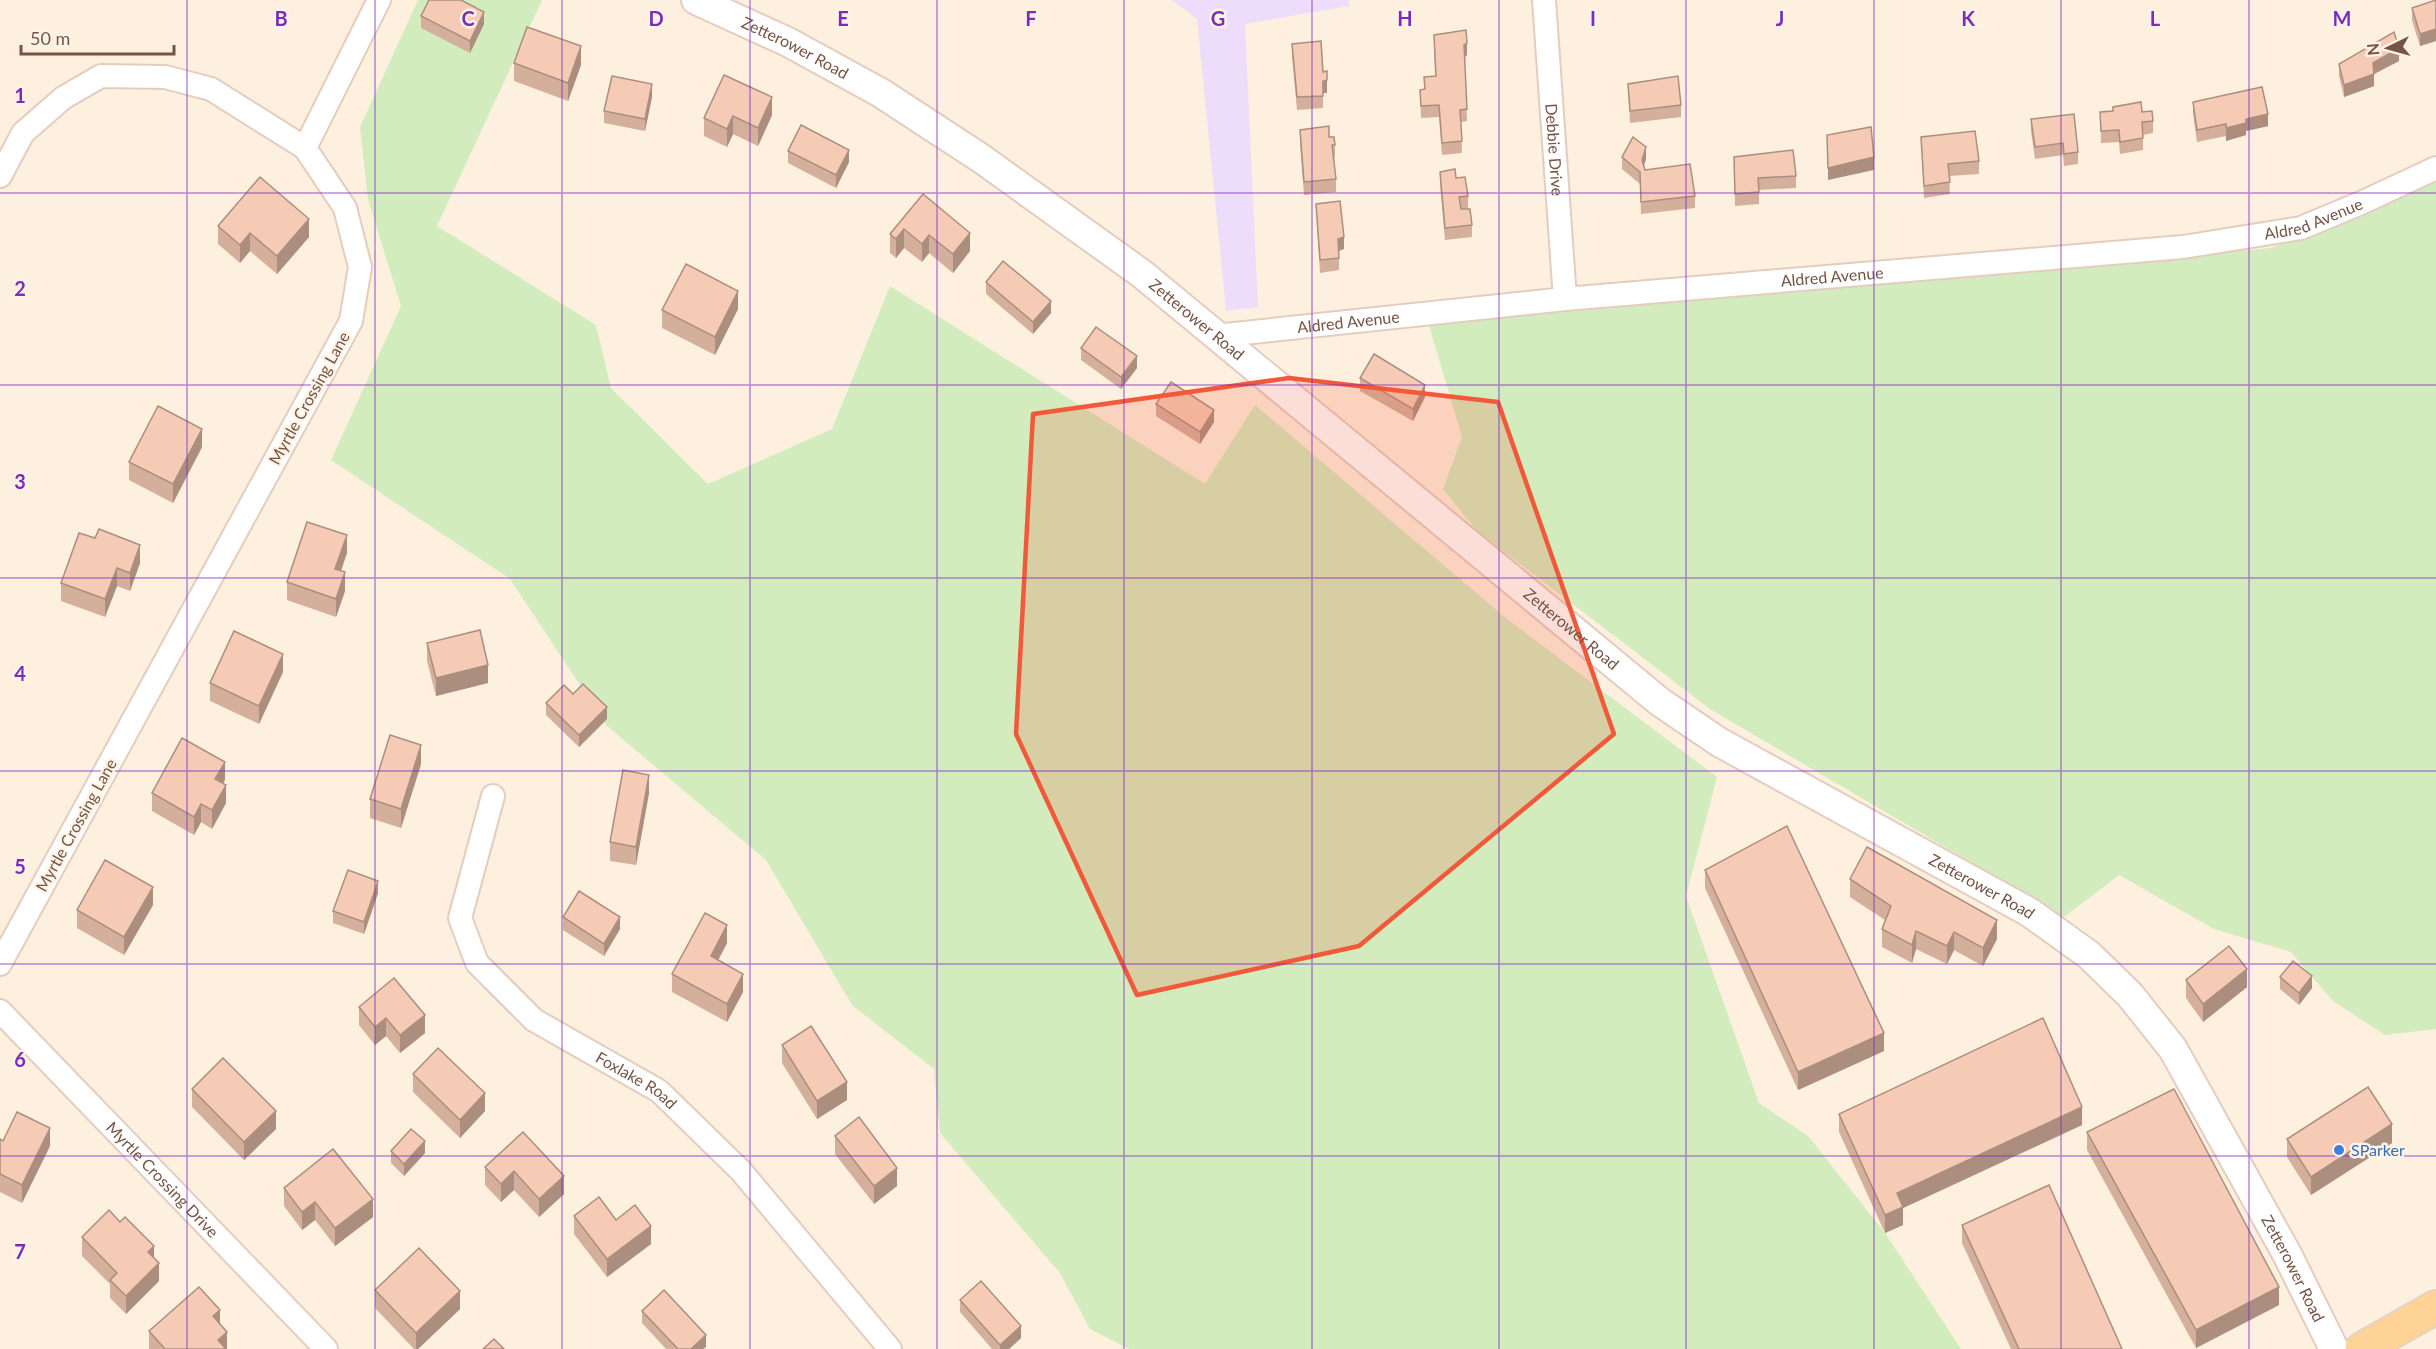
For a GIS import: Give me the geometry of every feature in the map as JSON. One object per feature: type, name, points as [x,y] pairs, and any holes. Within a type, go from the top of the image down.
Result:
[{"type":"main road","points":[[2362,1349],[2436,1307]]},
{"type":"street","points":[[305,148],[379,0]]},
{"type":"street","name":"Zetterower Road","points":[[696,0],[788,42],[881,93],[982,159],[1142,274],[1660,702],[1719,742],[2030,912],[2089,956],[2130,995],[2173,1048],[2288,1256],[2334,1349]]},
{"type":"street","name":"Debbie Drive","points":[[1544,0],[1565,299]]},
{"type":"street","name":"Myrtle Crossing Lane","points":[[0,176],[23,133],[63,98],[100,76],[165,77],[211,89],[305,148],[345,208],[360,267],[351,321],[0,964]]},
{"type":"street","name":"Aldred Avenue","points":[[1215,336],[1565,299],[2183,248],[2301,228],[2361,204],[2436,168]]},
{"type":"street","name":"Foxlake Road","points":[[493,796],[460,918],[477,963],[534,1020],[659,1091],[741,1171],[890,1349]]},
{"type":"street","name":"Myrtle Crossing Drive","points":[[0,1011],[326,1349]]},
{"type":"highlighted area","points":[[1289,378],[1498,402],[1614,734],[1359,946],[1137,995],[1016,734],[1033,414]]},
{"type":"shaded area","points":[[1172,0],[1349,0],[1349,6],[1245,24],[1258,307],[1226,311],[1197,19]]},
{"type":"green space","points":[[418,0],[542,0],[437,226],[596,325],[611,388],[708,484],[832,429],[890,286],[1205,484],[1255,405],[1507,619],[1717,777],[1686,896],[1759,1103],[1808,1136],[1885,1233],[1961,1349],[1129,1349],[1090,1329],[1060,1273],[940,1133],[934,1069],[852,1005],[766,860],[607,726],[510,579],[331,460],[401,306],[368,200],[360,127]]},
{"type":"green space","points":[[2436,176],[2436,1029],[2385,1035],[2333,1001],[2291,952],[2214,929],[2119,875],[2064,917],[1710,709],[1477,531],[1443,489],[1462,437],[1428,322],[2271,248],[2364,213]]},
{"type":"building","points":[[429,0],[461,0],[484,12],[470,41],[421,16]]},
{"type":"building","points":[[2436,0],[2436,29],[2420,34],[2412,8]]},
{"type":"building","points":[[527,27],[581,46],[568,83],[514,63]]},
{"type":"building","points":[[1466,30],[1467,43],[1464,45],[1467,109],[1460,110],[1462,141],[1442,143],[1439,105],[1421,106],[1420,90],[1425,89],[1424,77],[1436,76],[1434,35]]},
{"type":"building","points":[[2394,32],[2399,48],[2373,63],[2374,74],[2344,85],[2339,64]]},
{"type":"building","points":[[1321,41],[1323,72],[1327,71],[1327,80],[1323,81],[1323,96],[1297,97],[1292,44]]},
{"type":"building","points":[[724,75],[772,97],[758,128],[733,116],[727,129],[704,118]]},
{"type":"building","points":[[612,76],[652,84],[645,119],[604,111]]},
{"type":"building","points":[[1678,76],[1681,105],[1630,111],[1628,84]]},
{"type":"building","points":[[2262,87],[2268,114],[2246,119],[2246,123],[2226,128],[2226,124],[2197,130],[2193,102]]},
{"type":"building","points":[[2141,102],[2142,112],[2152,111],[2153,121],[2142,122],[2143,138],[2120,142],[2119,130],[2101,131],[2100,112],[2113,111],[2113,107]]},
{"type":"building","points":[[2074,114],[2078,152],[2064,154],[2063,143],[2035,147],[2031,119]]},
{"type":"building","points":[[801,125],[849,150],[836,175],[788,151]]},
{"type":"building","points":[[1329,126],[1329,137],[1334,137],[1335,145],[1332,145],[1336,179],[1304,182],[1300,130]]},
{"type":"building","points":[[1871,127],[1874,157],[1828,168],[1827,135]]},
{"type":"building","points":[[1975,131],[1979,161],[1948,164],[1950,182],[1924,186],[1921,137]]},
{"type":"building","points":[[1633,137],[1646,147],[1642,160],[1645,170],[1690,164],[1695,196],[1641,202],[1640,172],[1622,157]]},
{"type":"building","points":[[1793,150],[1796,176],[1758,178],[1759,192],[1735,194],[1734,157]]},
{"type":"building","points":[[1455,169],[1456,178],[1465,177],[1468,196],[1459,197],[1461,209],[1470,209],[1472,225],[1445,228],[1440,172]]},
{"type":"building","points":[[260,177],[309,219],[277,256],[250,233],[240,245],[218,226]]},
{"type":"building","points":[[923,194],[970,233],[953,254],[929,235],[922,244],[904,229],[896,239],[890,234]]},
{"type":"building","points":[[1340,201],[1344,237],[1338,239],[1339,258],[1320,260],[1316,204]]},
{"type":"building","points":[[1003,261],[1051,301],[1033,322],[986,282]]},
{"type":"building","points":[[686,264],[738,291],[715,337],[662,310]]},
{"type":"building","points":[[1096,327],[1137,356],[1121,377],[1081,348]]},
{"type":"building","points":[[1374,354],[1425,385],[1413,409],[1360,378]]},
{"type":"building","points":[[1171,382],[1214,410],[1200,432],[1156,404]]},
{"type":"building","points":[[158,406],[202,429],[173,484],[129,462]]},
{"type":"building","points":[[307,522],[347,535],[335,569],[345,572],[336,599],[287,582]]},
{"type":"building","points":[[99,529],[140,545],[130,573],[117,568],[105,599],[61,583],[79,533],[95,538]]},
{"type":"building","points":[[480,630],[488,665],[436,678],[427,643]]},
{"type":"building","points":[[234,631],[283,654],[259,706],[210,683]]},
{"type":"building","points":[[583,684],[607,707],[579,735],[546,703],[564,685],[573,694]]},
{"type":"building","points":[[390,735],[421,745],[401,809],[370,799]]},
{"type":"building","points":[[182,738],[225,762],[215,779],[226,785],[212,810],[201,804],[194,817],[152,793]]},
{"type":"building","points":[[623,770],[649,775],[636,847],[610,842]]},
{"type":"building","points":[[1787,826],[1884,1033],[1798,1072],[1705,870]]},
{"type":"building","points":[[1867,847],[1997,920],[1983,948],[1954,932],[1947,946],[1916,931],[1912,945],[1882,929],[1891,906],[1850,879]]},
{"type":"building","points":[[105,860],[153,887],[124,937],[77,910]]},
{"type":"building","points":[[348,870],[378,881],[364,922],[333,911]]},
{"type":"building","points":[[579,891],[620,917],[604,944],[563,917]]},
{"type":"building","points":[[705,913],[727,925],[711,956],[743,974],[727,1004],[672,974]]},
{"type":"building","points":[[2229,946],[2247,969],[2203,1004],[2186,980]]},
{"type":"building","points":[[2293,961],[2312,976],[2299,993],[2280,977]]},
{"type":"building","points":[[394,978],[425,1015],[400,1035],[386,1018],[375,1027],[359,1007]]},
{"type":"building","points":[[2043,1018],[2082,1107],[1897,1193],[1903,1207],[1885,1215],[1839,1114]]},
{"type":"building","points":[[811,1026],[847,1082],[817,1101],[782,1045]]},
{"type":"building","points":[[438,1048],[485,1093],[460,1120],[413,1074]]},
{"type":"building","points":[[223,1058],[276,1111],[244,1142],[192,1089]]},
{"type":"building","points":[[2368,1087],[2392,1124],[2311,1177],[2287,1139]]},
{"type":"building","points":[[2174,1089],[2279,1287],[2196,1330],[2087,1132]]},
{"type":"building","points":[[17,1112],[50,1128],[22,1185],[0,1174],[0,1139],[3,1141]]},
{"type":"building","points":[[859,1117],[897,1168],[874,1186],[835,1136]]},
{"type":"building","points":[[411,1129],[425,1141],[404,1164],[391,1151]]},
{"type":"building","points":[[523,1132],[564,1176],[539,1199],[514,1171],[501,1184],[485,1167]]},
{"type":"building","points":[[333,1149],[373,1199],[335,1228],[315,1202],[302,1212],[284,1188]]},
{"type":"building","points":[[2049,1185],[2122,1349],[2019,1349],[1962,1225]]},
{"type":"building","points":[[599,1197],[616,1220],[635,1205],[651,1226],[607,1259],[574,1216]]},
{"type":"building","points":[[109,1210],[120,1222],[125,1217],[154,1246],[148,1252],[159,1263],[126,1296],[110,1280],[117,1273],[82,1237]]},
{"type":"building","points":[[419,1248],[460,1291],[416,1333],[375,1290]]},
{"type":"building","points":[[981,1281],[1021,1326],[1000,1345],[960,1300]]},
{"type":"building","points":[[199,1287],[220,1310],[213,1316],[227,1332],[218,1340],[225,1348],[165,1349],[149,1331]]},
{"type":"building","points":[[664,1290],[706,1335],[691,1349],[678,1349],[642,1311]]},
{"type":"building","points":[[494,1339],[504,1349],[483,1349]]},
{"type":"place","name":"SParker","points":[[2339,1150]]}]
